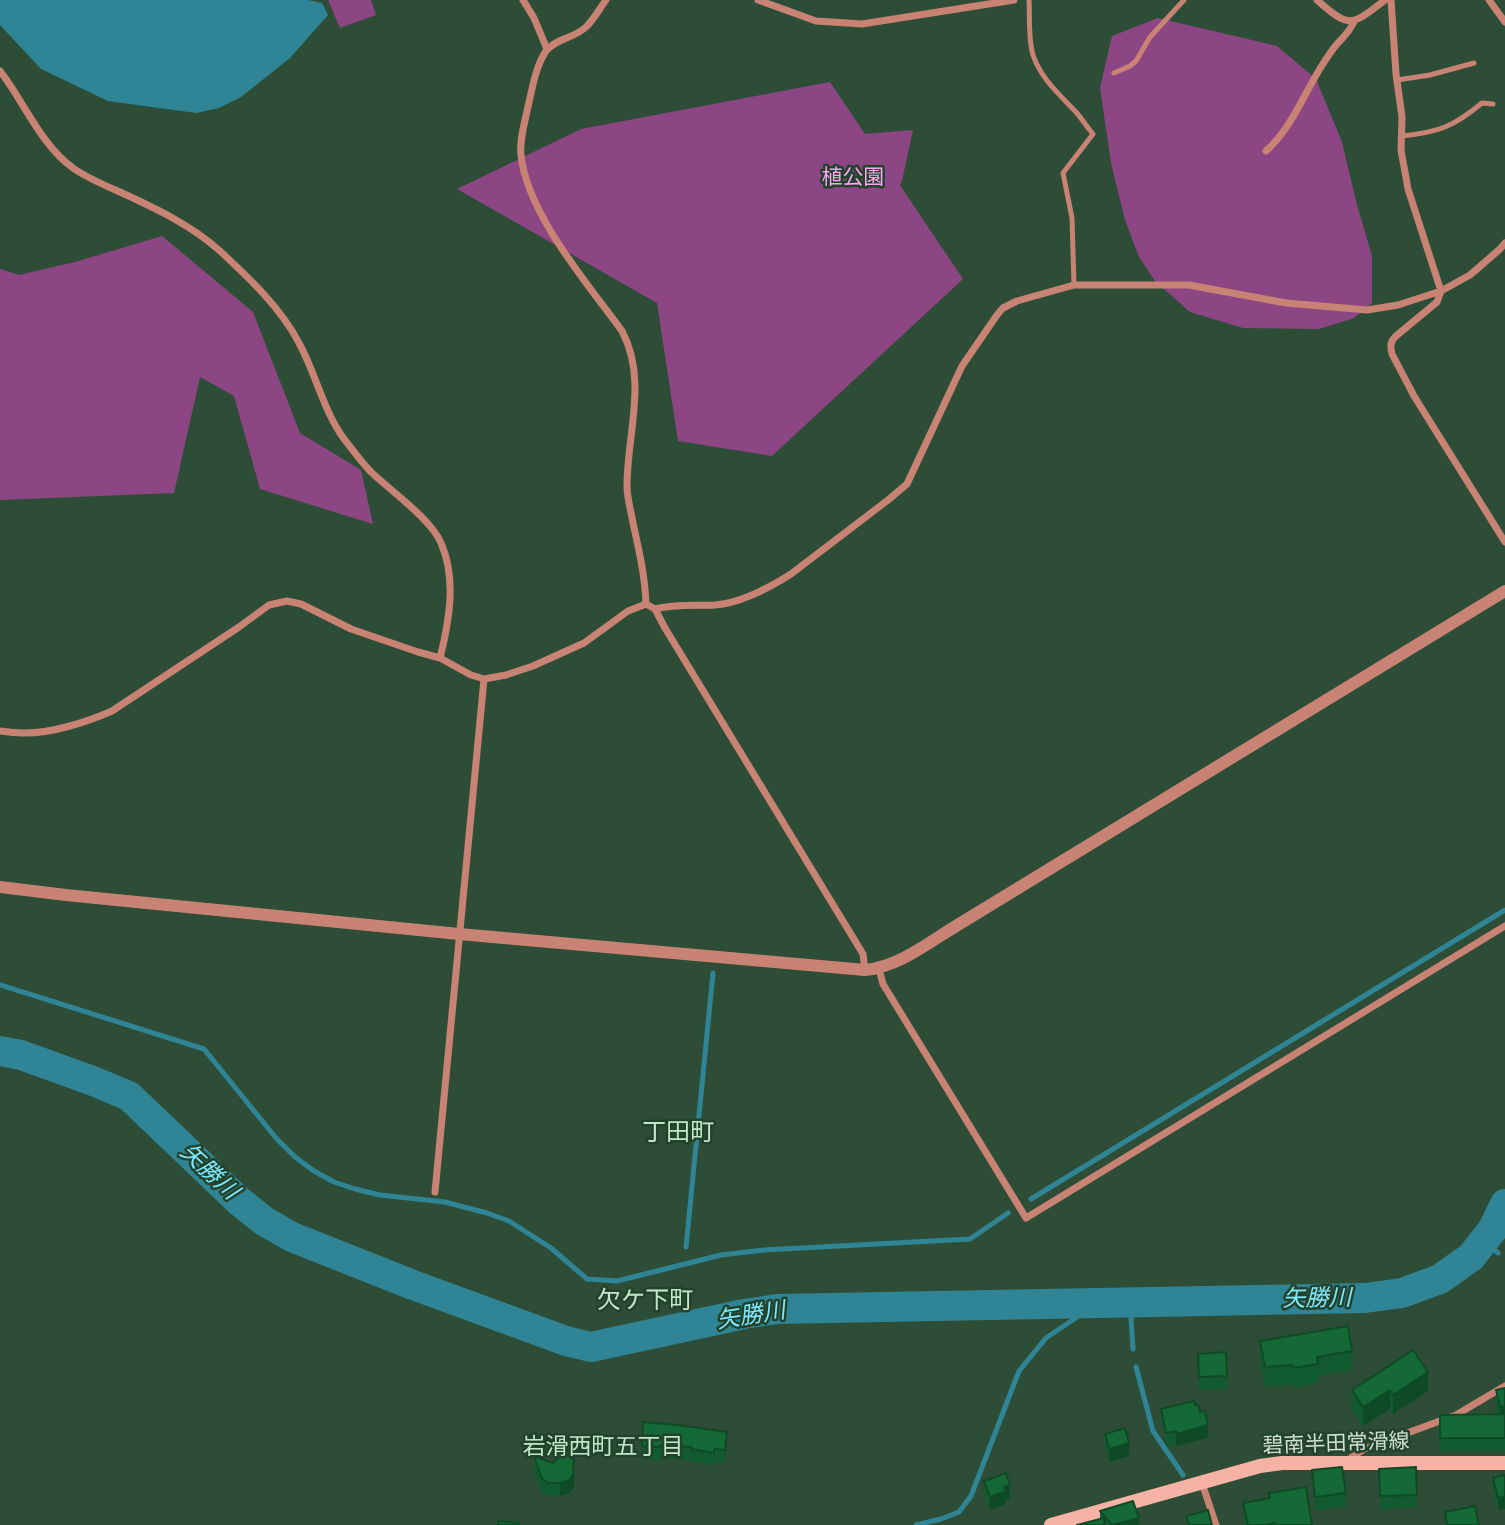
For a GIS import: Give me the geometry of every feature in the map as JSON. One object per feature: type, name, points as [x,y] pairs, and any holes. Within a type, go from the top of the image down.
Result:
[{"type":"main road","name":"碧南半田常滑線","points":[[1051,1525],[1250,1468],[1282,1463],[1505,1463]]},
{"type":"street","points":[[523,0],[547,49]]},
{"type":"street","points":[[606,0],[586,27],[547,49],[537,69],[521,153],[533,200],[630,345],[636,382],[627,486],[645,581],[646,604]]},
{"type":"street","points":[[758,0],[816,21],[862,24],[1014,0]]},
{"type":"street","points":[[1317,0],[1336,17],[1354,22]]},
{"type":"street","points":[[1266,151],[1283,133],[1336,44],[1349,33],[1354,22],[1385,0]]},
{"type":"street","points":[[1391,0],[1402,117],[1401,150],[1408,189],[1441,291],[1437,302],[1391,341],[1392,354],[1414,396],[1505,542]]},
{"type":"street","points":[[1489,0],[1505,22]]},
{"type":"street","points":[[0,71],[15,90],[40,133],[72,168],[92,180],[156,208],[191,228],[218,250],[283,317],[300,343],[329,413],[342,436],[369,470],[426,522],[441,541],[448,564],[450,590],[446,633],[440,658]]},
{"type":"street","points":[[655,609],[669,606],[718,605],[746,597],[778,583],[907,484],[962,366],[997,315],[1017,301],[1074,285],[1189,285],[1286,303],[1367,310],[1398,306],[1441,291],[1470,275],[1505,243]]},
{"type":"street","points":[[0,887],[459,934],[865,971],[879,969],[968,919],[1505,591]]},
{"type":"street","points":[[0,731],[23,734],[47,731],[113,711],[269,605],[287,601],[301,604],[351,629],[440,658],[484,679],[533,666],[584,643],[628,611],[646,604]]},
{"type":"street","points":[[646,604],[655,609],[863,954],[865,971]]},
{"type":"street","points":[[435,1192],[484,679]]},
{"type":"street","points":[[879,969],[883,984],[1026,1218],[1505,926]]},
{"type":"street","points":[[1345,1462],[1364,1449],[1456,1415],[1505,1386]]},
{"type":"street","points":[[1202,1482],[1216,1525]]},
{"type":"lane","points":[[1029,0],[1030,39],[1037,63],[1059,96],[1093,134],[1063,173],[1072,218],[1074,285]]},
{"type":"lane","points":[[1114,72],[1136,61],[1150,37],[1184,0]]},
{"type":"lane","points":[[1397,80],[1430,75],[1474,63]]},
{"type":"lane","points":[[1402,136],[1434,132],[1463,118],[1482,103],[1493,104]]},
{"type":"green space","points":[[328,0],[371,0],[376,15],[340,28]]},
{"type":"green space","points":[[1158,18],[1277,46],[1316,79],[1342,142],[1372,256],[1372,303],[1354,318],[1319,329],[1243,328],[1190,312],[1155,281],[1139,257],[1125,220],[1111,163],[1100,88],[1112,36]]},
{"type":"green space","name":"植公園","points":[[830,82],[865,134],[913,130],[900,185],[963,279],[772,456],[678,441],[657,303],[457,189],[581,129]]},
{"type":"green space","points":[[162,236],[253,312],[300,433],[361,470],[373,524],[260,489],[234,396],[200,377],[174,493],[0,500],[0,269],[19,275],[75,262]]},
{"type":"water","points":[[0,0],[308,0],[322,3],[328,15],[290,58],[241,97],[219,108],[196,113],[108,101],[41,69],[0,25]]},
{"type":"building","points":[[1348,1326],[1352,1351],[1317,1357],[1318,1364],[1293,1368],[1293,1365],[1265,1367],[1260,1341]]},
{"type":"building","points":[[1413,1350],[1428,1372],[1393,1395],[1390,1390],[1363,1407],[1352,1390]]},
{"type":"building","points":[[1226,1352],[1227,1376],[1199,1377],[1198,1354]]},
{"type":"building","points":[[1505,1388],[1505,1406],[1500,1407],[1496,1390]]},
{"type":"building","points":[[1194,1401],[1200,1412],[1205,1411],[1208,1425],[1176,1434],[1176,1431],[1166,1433],[1161,1409]]},
{"type":"building","points":[[1505,1414],[1505,1438],[1440,1438],[1440,1415]]},
{"type":"building","points":[[643,1422],[727,1432],[725,1450],[714,1449],[714,1453],[691,1449],[692,1447],[642,1446]]},
{"type":"building","points":[[1125,1428],[1129,1443],[1109,1449],[1105,1434]]},
{"type":"building","points":[[566,1454],[574,1460],[574,1473],[570,1480],[548,1483],[542,1479],[534,1456],[553,1463]]},
{"type":"building","points":[[1342,1467],[1346,1493],[1315,1497],[1312,1470]]},
{"type":"building","points":[[1416,1467],[1417,1495],[1380,1496],[1379,1469]]},
{"type":"building","points":[[1006,1473],[1010,1485],[1004,1487],[1006,1491],[990,1497],[984,1481]]},
{"type":"building","points":[[1505,1475],[1505,1497],[1498,1498],[1493,1478]]},
{"type":"building","points":[[1306,1487],[1312,1525],[1248,1525],[1243,1503],[1270,1498],[1269,1493]]},
{"type":"building","points":[[1133,1501],[1139,1518],[1112,1525],[1100,1511]]},
{"type":"building","points":[[1475,1506],[1479,1525],[1447,1525],[1445,1512]]},
{"type":"building","points":[[1208,1510],[1212,1525],[1189,1525],[1186,1516]]},
{"type":"building","points":[[1104,1518],[1105,1525],[1077,1525]]},
{"type":"building","points":[[498,1521],[519,1523],[519,1525],[498,1525]]},
{"type":"waterway","points":[[1031,1199],[1505,910]]},
{"type":"waterway","points":[[686,1247],[713,973]]},
{"type":"waterway","points":[[0,985],[204,1049],[276,1138],[314,1171],[355,1189],[380,1195],[445,1202],[509,1221],[551,1248],[587,1279],[617,1281],[721,1255],[764,1250],[970,1239],[1008,1213]]},
{"type":"waterway","name":"矢勝川","points":[[0,1051],[21,1055],[129,1096],[239,1201],[264,1221],[292,1237],[413,1285],[566,1341],[591,1347],[777,1309],[1365,1298],[1402,1293],[1440,1279],[1471,1257],[1493,1229],[1505,1204]]},
{"type":"waterway","points":[[1484,1240],[1498,1253]]},
{"type":"waterway","points":[[916,1525],[959,1512],[971,1496],[1019,1371],[1046,1338],[1080,1315],[1119,1302]]},
{"type":"waterway","points":[[1130,1302],[1133,1349]]},
{"type":"waterway","points":[[1136,1367],[1153,1431],[1183,1475]]},
{"type":"district","name":"丁田町","points":[[678,1133]]},
{"type":"district","name":"欠ケ下町","points":[[645,1301]]},
{"type":"district","name":"岩滑西町五丁目","points":[[603,1447]]}]
